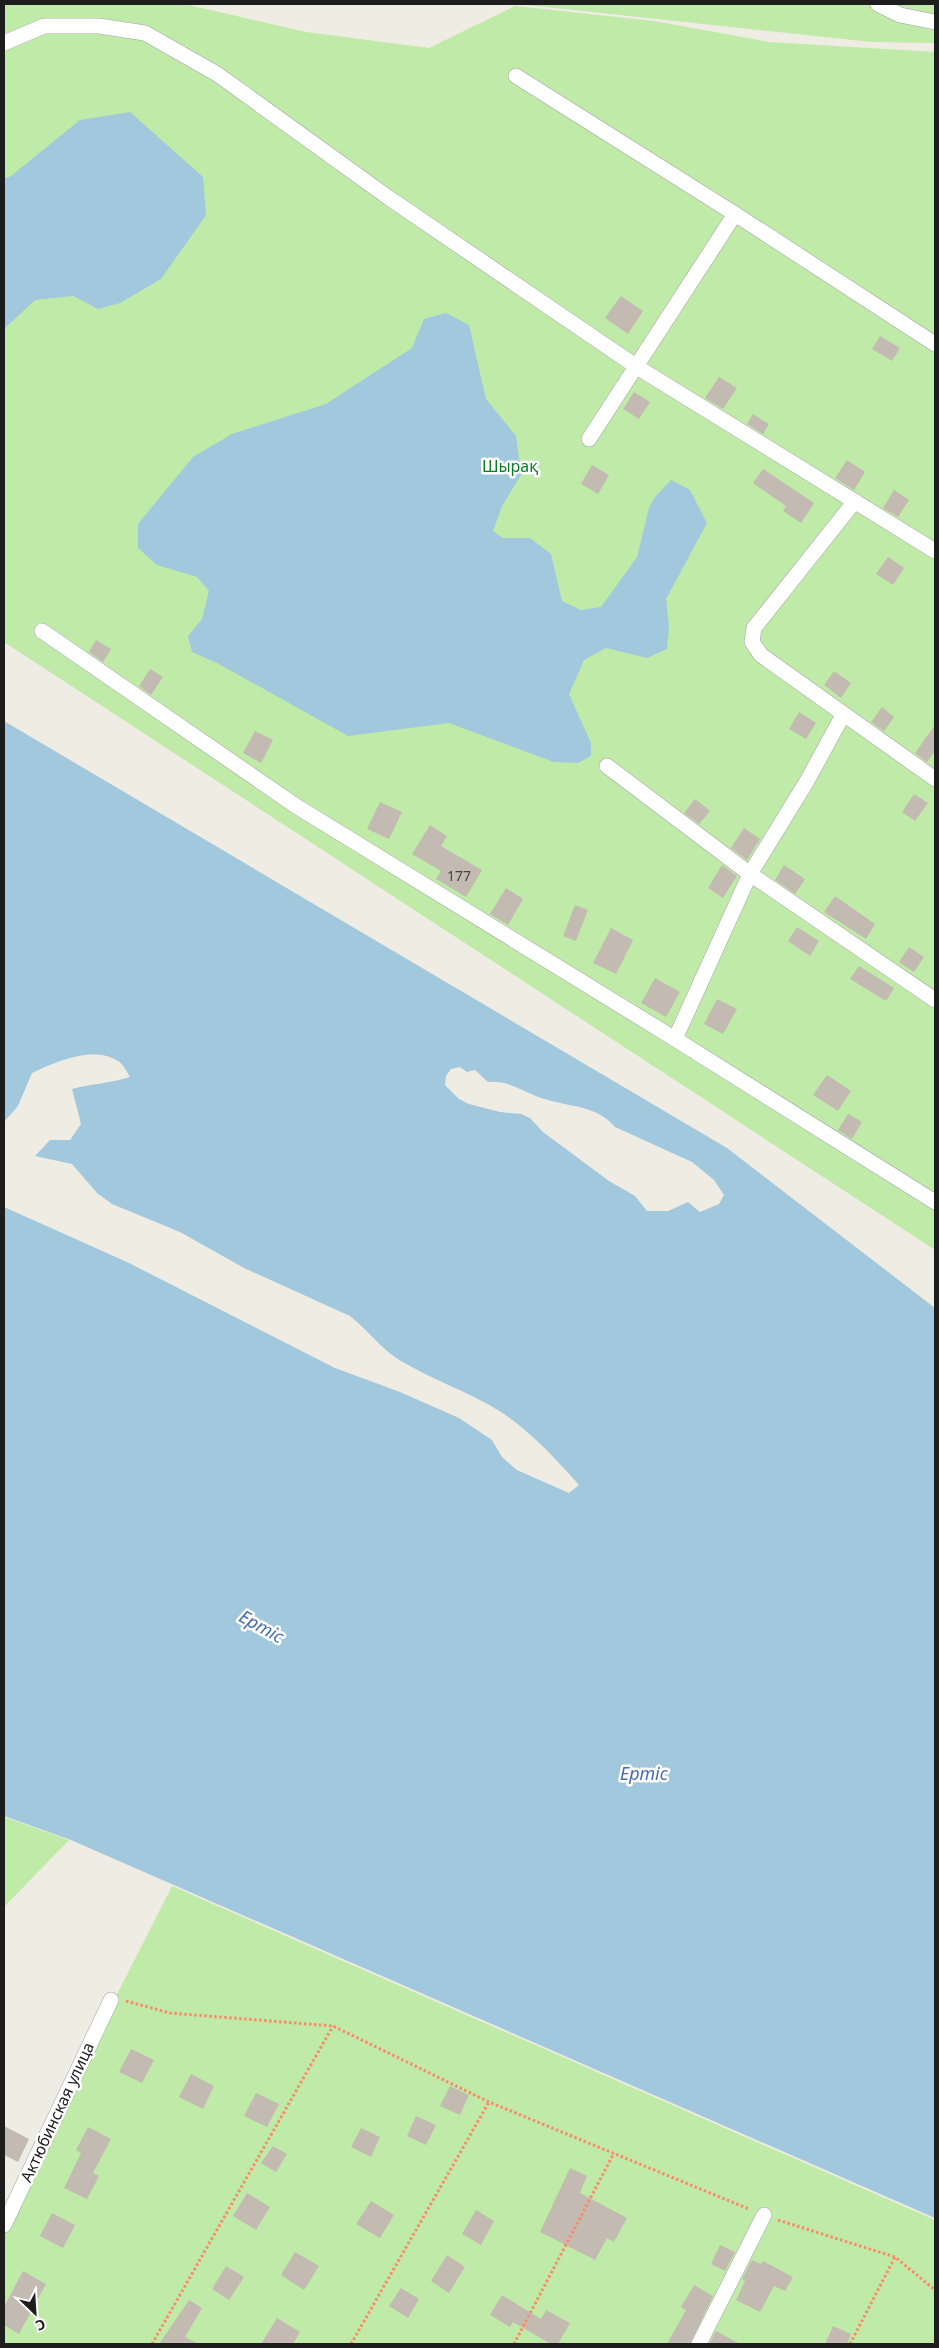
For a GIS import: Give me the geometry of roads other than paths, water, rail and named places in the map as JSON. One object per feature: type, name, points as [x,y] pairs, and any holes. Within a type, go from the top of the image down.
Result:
[{"type":"street","points":[[878,4],[900,15],[935,22]]},
{"type":"street","points":[[4,43],[44,26],[99,26],[146,34],[217,74],[389,198],[637,367],[935,551]]},
{"type":"street","points":[[516,76],[735,214],[935,344]]},
{"type":"street","points":[[589,440],[735,214]]},
{"type":"street","points":[[855,501],[754,628],[752,642],[761,655],[842,715],[935,779]]},
{"type":"street","points":[[42,631],[296,806],[675,1039],[935,1202]]},
{"type":"street","points":[[675,1039],[750,874],[807,781],[842,715]]},
{"type":"street","points":[[607,766],[750,874],[935,1000]]},
{"type":"street","name":"Актюбинская улица","points":[[4,2225],[111,2000]]},
{"type":"street","points":[[699,2344],[764,2215]]},
{"type":"water","points":[[130,112],[203,177],[206,215],[161,279],[120,303],[98,309],[73,296],[35,300],[4,329],[4,179],[11,176],[80,120]]},
{"type":"water","points":[[446,313],[469,325],[486,399],[516,436],[521,475],[502,506],[493,531],[503,538],[530,538],[551,554],[562,601],[581,610],[601,607],[637,557],[649,508],[655,497],[671,480],[690,490],[707,523],[666,599],[669,626],[667,649],[647,658],[606,648],[584,660],[569,694],[591,743],[591,756],[578,763],[554,762],[449,723],[348,736],[217,663],[192,652],[188,636],[202,619],[209,591],[197,577],[157,565],[138,548],[138,524],[193,457],[232,434],[326,404],[412,348],[424,319]]},
{"type":"water","name":"Ертіс","points":[[4,721],[727,1148],[935,1308],[935,2218],[71,1840],[4,1816],[4,1207],[127,1262],[335,1368],[400,1392],[459,1418],[492,1440],[502,1457],[517,1470],[569,1493],[579,1485],[522,1427],[476,1398],[401,1361],[387,1351],[350,1316],[244,1268],[180,1232],[112,1204],[97,1193],[72,1164],[35,1156],[50,1140],[70,1140],[81,1124],[72,1089],[130,1077],[118,1061],[108,1056],[86,1055],[63,1060],[32,1073],[18,1106],[4,1122]],"holes":[[[460,1067],[467,1072],[475,1070],[488,1082],[505,1083],[540,1098],[592,1111],[608,1120],[615,1127],[692,1162],[714,1180],[724,1195],[719,1204],[700,1212],[688,1202],[668,1211],[647,1211],[635,1196],[609,1181],[543,1132],[530,1118],[521,1114],[500,1112],[469,1104],[459,1099],[445,1085],[446,1076],[451,1069]]]},
{"type":"park label","name":"Шырақ","points":[[510,466]]}]
